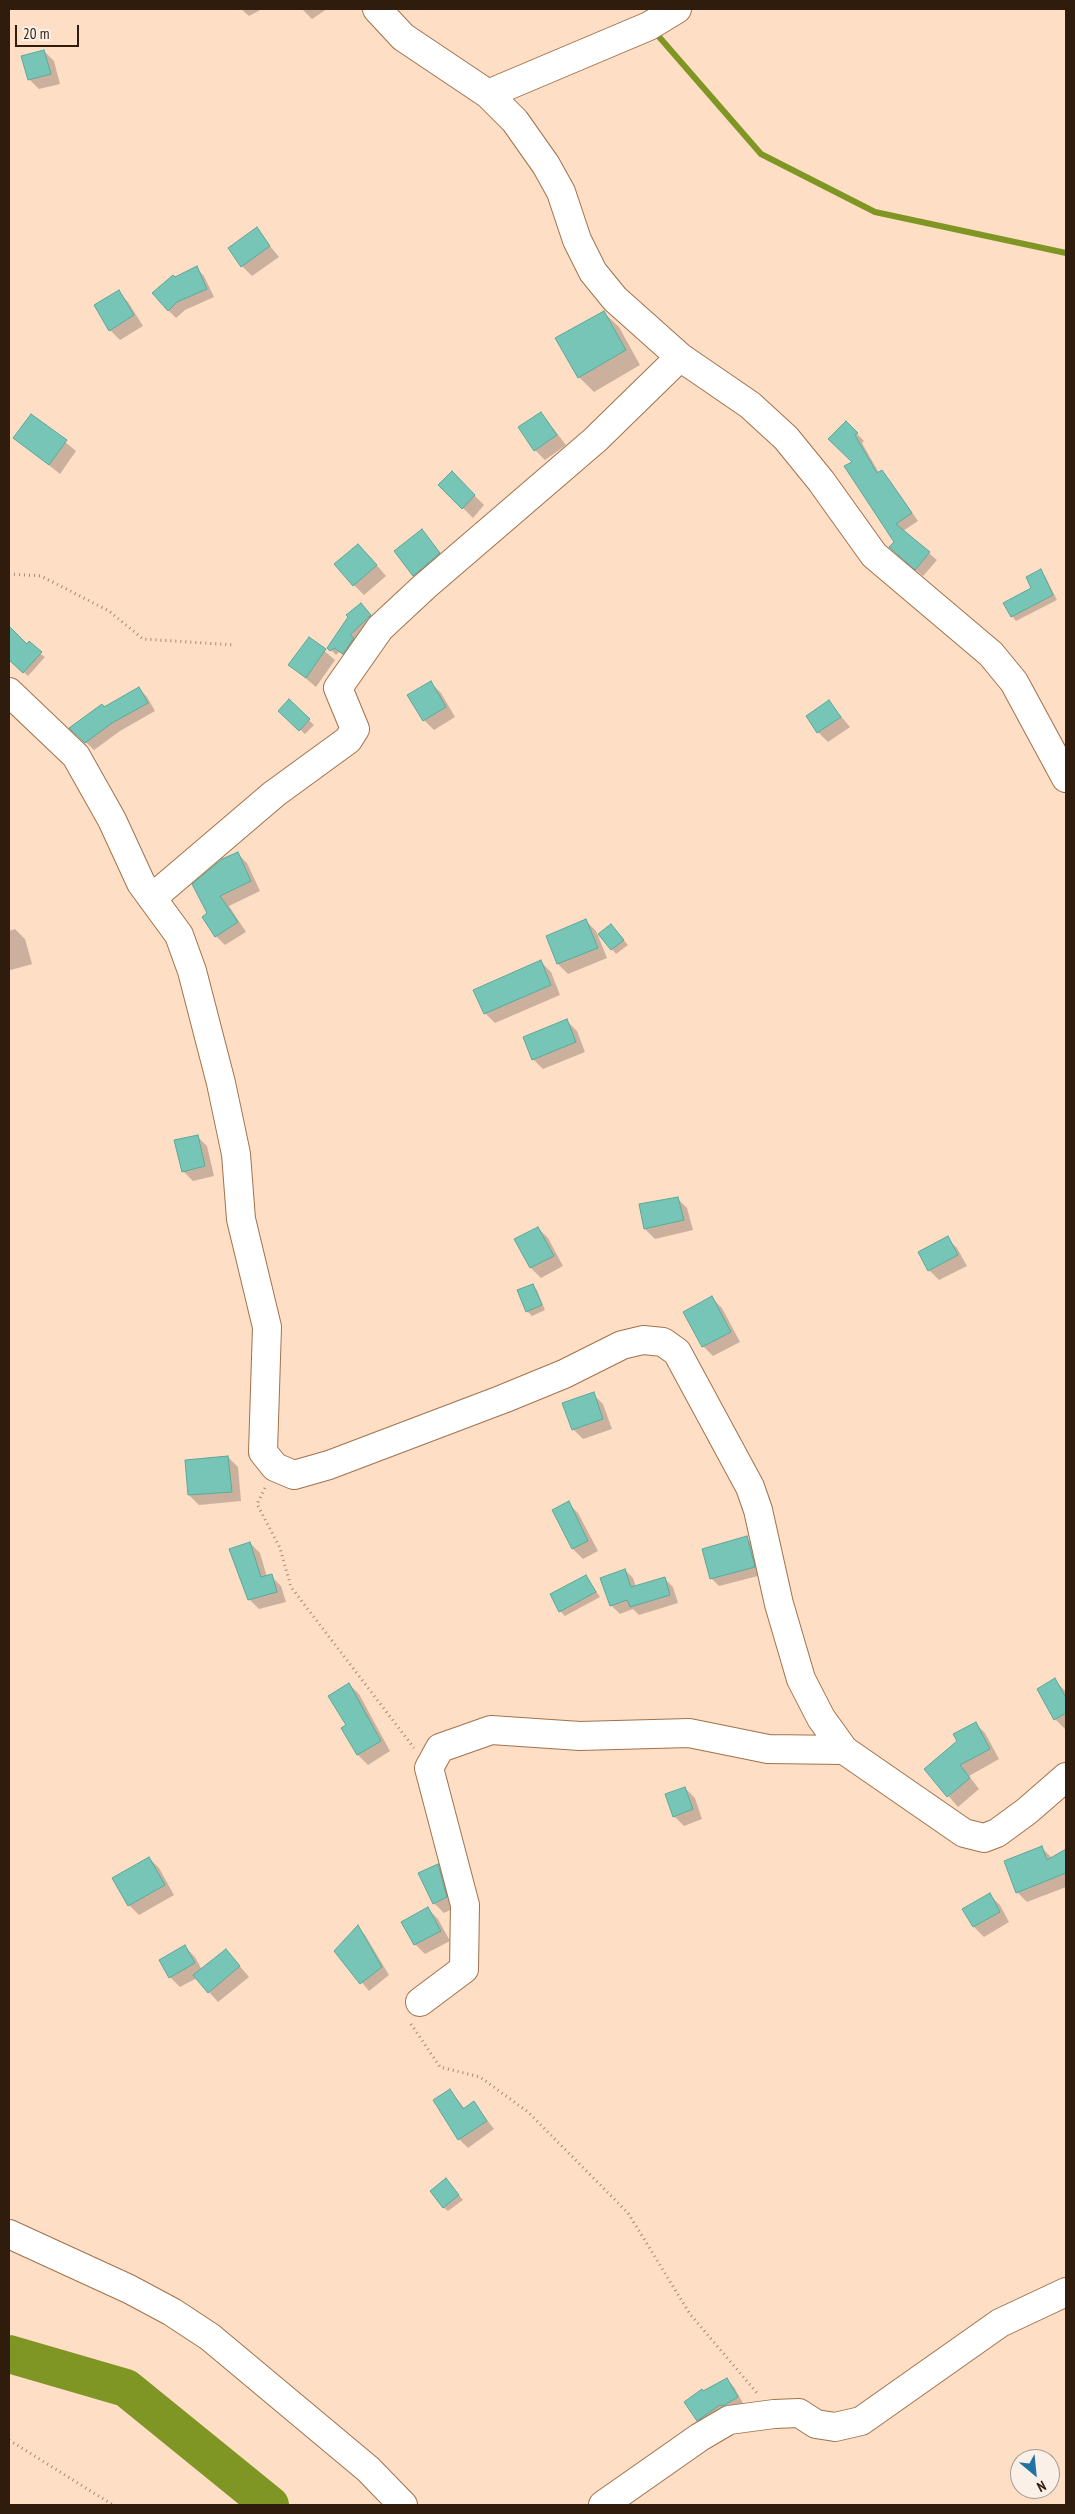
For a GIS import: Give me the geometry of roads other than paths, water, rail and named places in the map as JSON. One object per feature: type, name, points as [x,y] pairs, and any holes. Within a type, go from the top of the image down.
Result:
[{"type":"street","points":[[378,9],[403,37],[488,94],[514,121],[546,165],[561,192],[577,240],[593,272],[615,299],[680,357],[750,405],[786,438],[822,481],[874,556],[991,654],[1014,682],[1066,778]]},
{"type":"street","points":[[488,94],[649,26],[677,9]]},
{"type":"street","points":[[152,898],[274,794],[348,740],[355,729],[338,688],[380,628],[424,587],[595,440],[680,357]]},
{"type":"street","points":[[9,692],[76,756],[112,820],[141,883],[179,936],[206,1021],[236,1154],[241,1219],[267,1327],[263,1452],[275,1467],[294,1476],[329,1465],[511,1396],[564,1374],[622,1345],[643,1340],[663,1342],[677,1352],[750,1487],[758,1510],[778,1604],[801,1679],[821,1718],[844,1750],[964,1833],[984,1838],[997,1832],[1027,1811],[1066,1777]]},
{"type":"street","points":[[420,2002],[464,1969],[465,1906],[429,1768],[440,1748],[491,1730],[580,1736],[689,1733],[768,1749],[844,1750]]},
{"type":"street","points":[[9,2234],[129,2289],[210,2337],[368,2469],[403,2505]]},
{"type":"street","points":[[603,2505],[700,2437],[729,2420],[774,2414],[799,2414],[816,2424],[835,2427],[861,2421],[1000,2324],[1066,2292]]},
{"type":"waterway","points":[[654,31],[761,154],[875,212],[1066,253]]},
{"type":"waterway","points":[[9,2354],[126,2388],[270,2505]]}]
